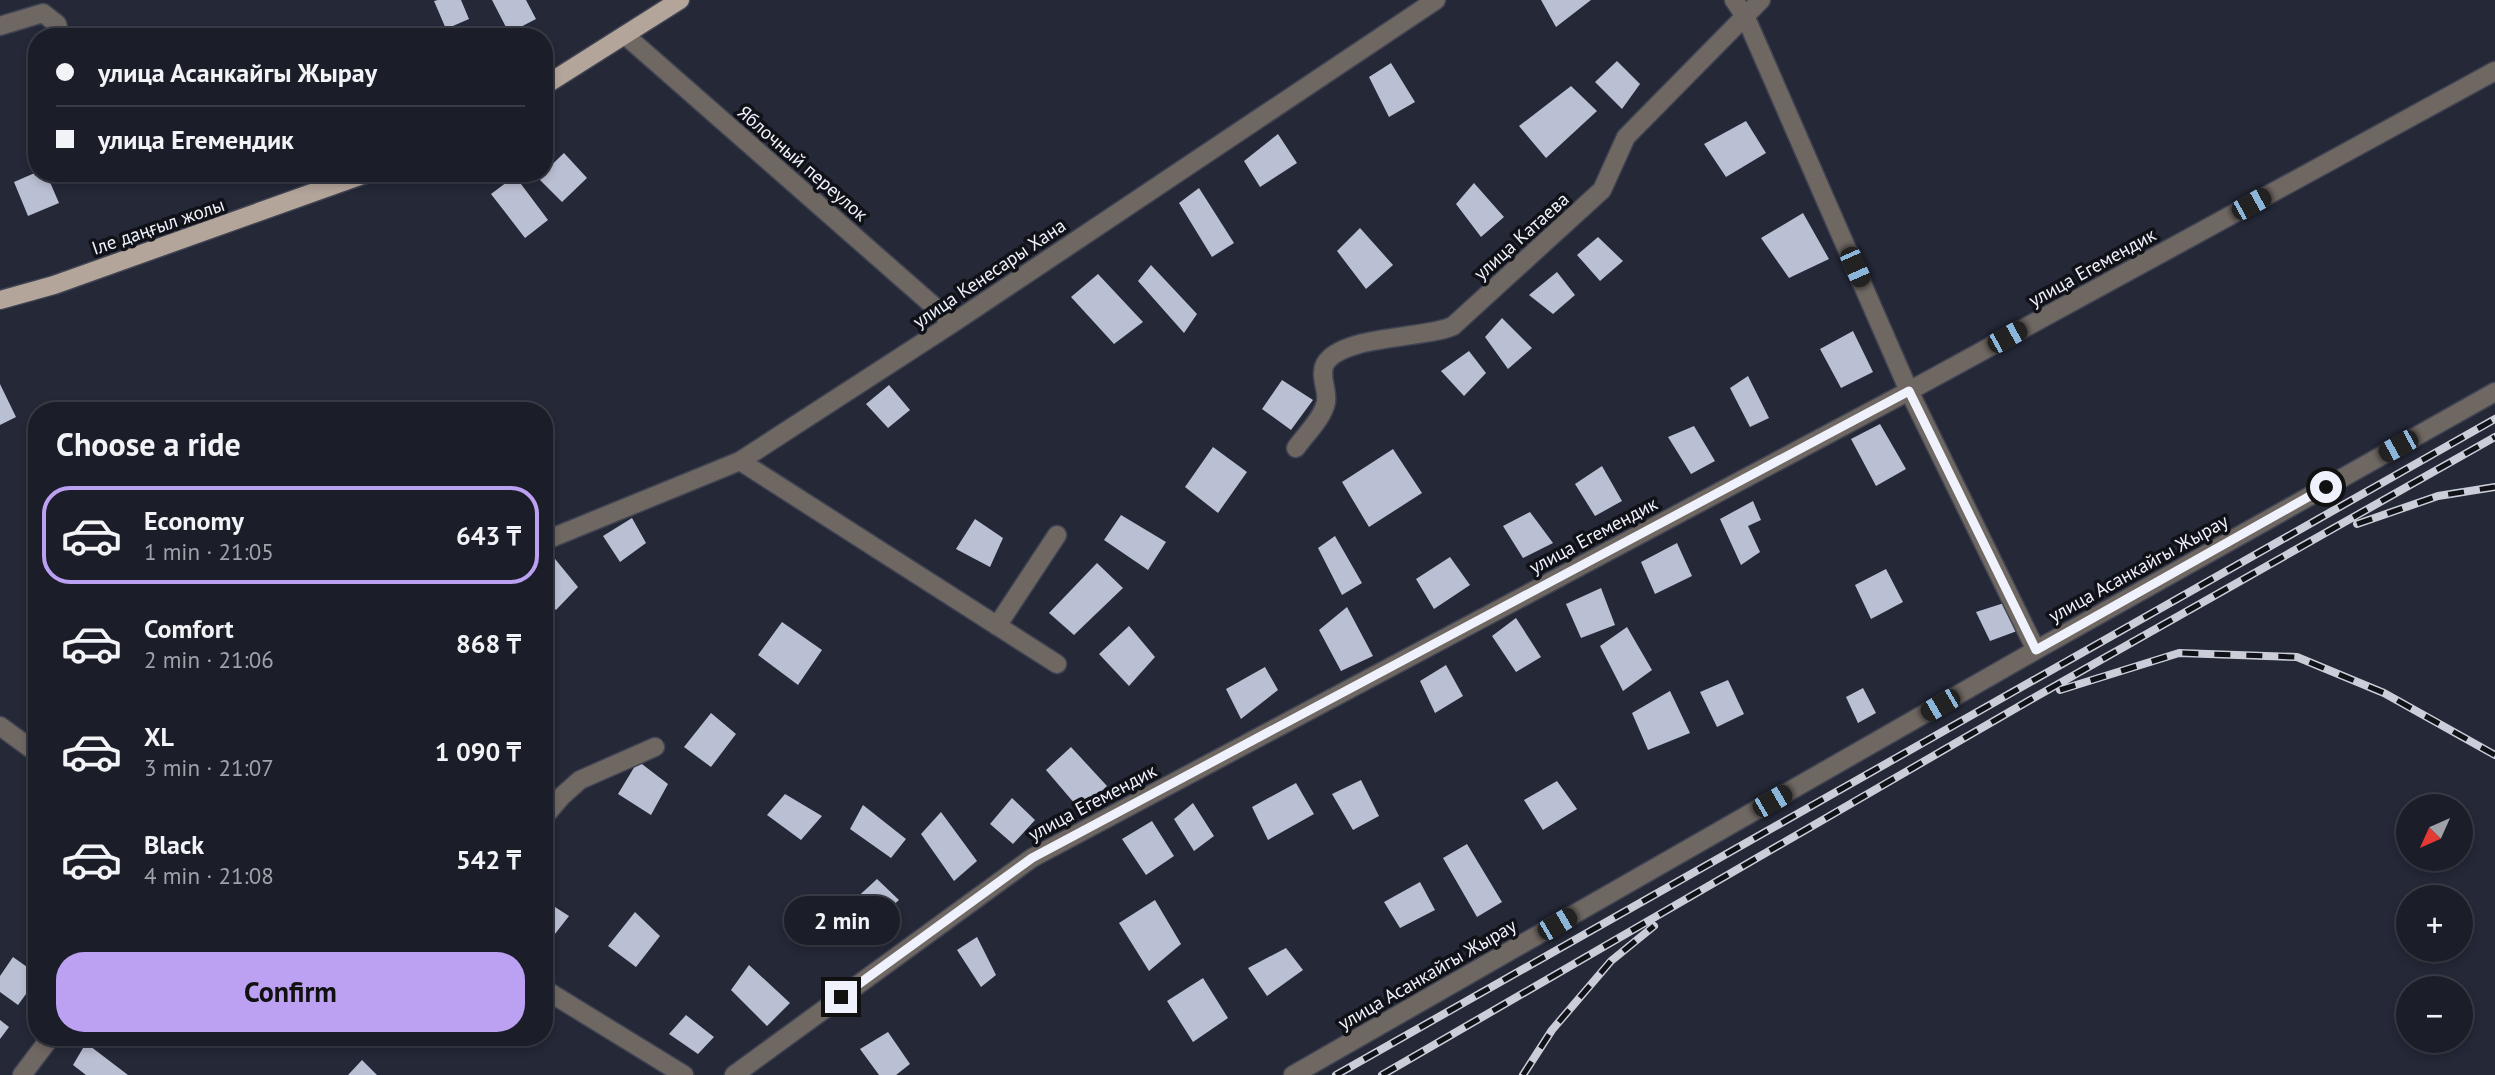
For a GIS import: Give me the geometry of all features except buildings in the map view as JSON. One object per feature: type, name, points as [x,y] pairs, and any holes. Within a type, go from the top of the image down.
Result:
[{"type":"main road","points":[[553,80],[680,0]]},
{"type":"main road","name":"Іле даңғыл жолы","points":[[0,300],[54,285],[343,182]]},
{"type":"street","name":"улица Кенесары Хана","points":[[553,537],[740,461],[953,323],[1436,0]]},
{"type":"street","points":[[1734,0],[1745,18],[1909,391],[2036,650]]},
{"type":"street","name":"улица Катаева","points":[[1296,448],[1326,402],[1323,368],[1329,357],[1392,336],[1440,332],[1453,326],[1602,190],[1626,137],[1761,0]]},
{"type":"street","points":[[0,26],[43,13],[57,24],[58,28]]},
{"type":"street","name":"Яблочный переулок","points":[[625,34],[953,323]]},
{"type":"street","name":"улица Егемендик","points":[[734,1075],[1032,858],[1909,391],[2495,71]]},
{"type":"street","name":"улица Асанкайгы Жырау","points":[[1293,1075],[2495,391]]},
{"type":"street","points":[[740,461],[1056,664]]},
{"type":"street","points":[[997,626],[1057,535]]},
{"type":"street","points":[[0,726],[28,746]]},
{"type":"street","points":[[553,806],[580,780],[655,747]]},
{"type":"street","points":[[553,995],[684,1075]]},
{"type":"street","points":[[22,1075],[44,1046]]},
{"type":"railway","points":[[1336,1075],[2495,419]]},
{"type":"railway","points":[[1382,1075],[2030,700],[2495,437]]},
{"type":"railway","points":[[2357,524],[2438,496],[2495,487]]},
{"type":"railway","points":[[2060,690],[2179,653],[2297,657],[2384,693],[2495,755]]},
{"type":"railway","points":[[1523,1075],[1552,1030],[1611,961],[1654,926]]},
{"type":"route","points":[[841,997],[1032,858],[1909,391],[2036,650],[2326,487]]}]
